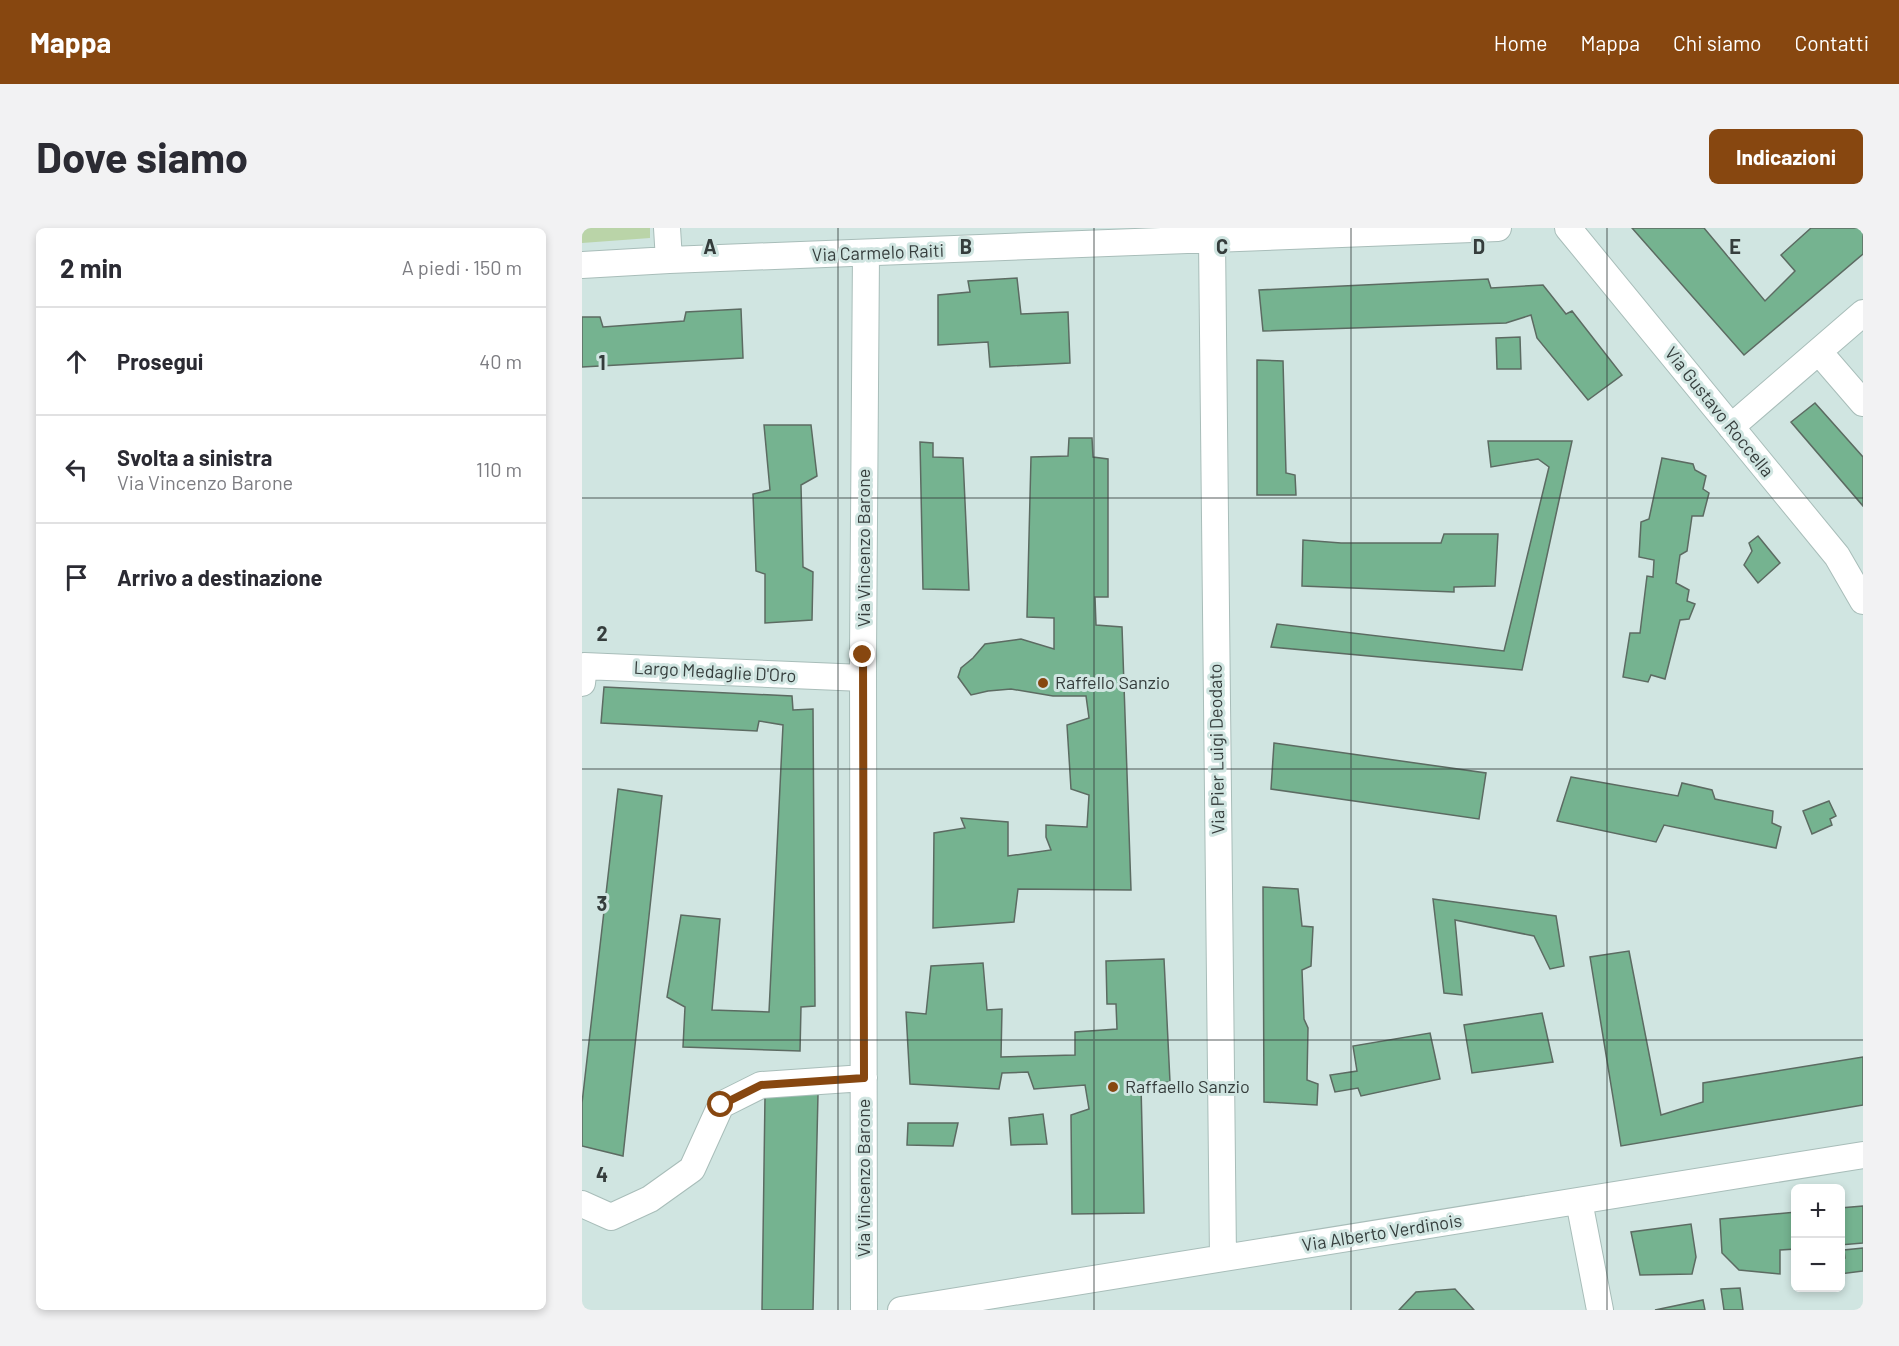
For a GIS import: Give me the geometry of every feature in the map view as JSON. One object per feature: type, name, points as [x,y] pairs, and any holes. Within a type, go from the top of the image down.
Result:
[{"type":"street","points":[[667,228],[669,260]]},
{"type":"street","name":"Via Carmelo Raiti","points":[[582,265],[1498,228]]},
{"type":"street","name":"Via Gustavo Roccella","points":[[1568,228],[1837,556],[1863,601]]},
{"type":"street","name":"Via Pier Luigi Deodato","points":[[1212,240],[1223,1258]]},
{"type":"street","name":"Via Vincenzo Barone","points":[[864,1310],[863,678],[866,253]]},
{"type":"street","points":[[1731,427],[1863,313]]},
{"type":"street","points":[[1820,352],[1863,403]]},
{"type":"street","name":"Largo Medaglie D'Oro","points":[[582,683],[584,666],[863,678]]},
{"type":"street","points":[[582,1204],[611,1217],[650,1199],[692,1169],[721,1105],[761,1085],[864,1078]]},
{"type":"street","name":"Via Alberto Verdinois","points":[[901,1310],[1863,1155]]},
{"type":"street","points":[[1579,1201],[1600,1310]]},
{"type":"green space","points":[[582,228],[650,228],[650,238],[582,243]]},
{"type":"building","points":[[1632,228],[1704,228],[1765,301],[1795,271],[1781,255],[1811,228],[1863,228],[1863,254],[1744,355]]},
{"type":"building","points":[[1017,278],[1021,314],[1068,312],[1070,363],[990,367],[988,342],[938,345],[938,295],[970,292],[968,281]]},
{"type":"building","points":[[1488,279],[1491,288],[1543,285],[1566,314],[1572,311],[1622,375],[1588,400],[1537,338],[1531,315],[1506,323],[1263,331],[1259,290]]},
{"type":"building","points":[[741,309],[743,358],[582,367],[582,317],[600,317],[603,327],[684,321],[686,312]]},
{"type":"building","points":[[1520,337],[1521,369],[1497,369],[1496,338]]},
{"type":"building","points":[[1257,360],[1283,361],[1286,473],[1295,475],[1296,495],[1257,495]]},
{"type":"building","points":[[1815,403],[1863,457],[1863,506],[1791,422]]},
{"type":"building","points":[[764,425],[811,425],[817,476],[801,485],[803,567],[813,572],[812,620],[765,623],[765,574],[756,571],[753,494],[770,490]]},
{"type":"building","name":"Raffello Sanzio","points":[[1069,438],[1092,438],[1093,457],[1108,459],[1108,597],[1095,597],[1096,625],[1122,627],[1131,890],[1018,889],[1014,922],[933,928],[934,833],[965,828],[961,818],[1008,822],[1008,856],[1051,850],[1046,837],[1046,825],[1087,827],[1089,795],[1071,789],[1067,725],[1089,718],[1086,696],[1053,696],[1011,689],[971,695],[958,677],[961,668],[985,644],[1021,639],[1054,649],[1054,618],[1027,617],[1031,457],[1068,456]]},
{"type":"building","points":[[1488,441],[1572,441],[1522,670],[1271,647],[1277,624],[1504,651],[1549,467],[1538,459],[1491,467]]},
{"type":"building","points":[[920,442],[933,443],[933,457],[963,458],[969,590],[923,589]]},
{"type":"building","points":[[1662,458],[1693,464],[1695,470],[1706,476],[1703,489],[1709,493],[1703,516],[1692,516],[1687,551],[1680,555],[1676,583],[1689,590],[1687,601],[1695,604],[1689,619],[1680,620],[1665,679],[1651,675],[1648,682],[1623,677],[1630,633],[1640,633],[1647,576],[1653,577],[1654,560],[1639,557],[1641,522],[1649,519]]},
{"type":"building","points":[[1444,534],[1498,534],[1495,586],[1454,587],[1454,592],[1302,586],[1303,540],[1341,543],[1441,543]]},
{"type":"building","points":[[1758,536],[1780,563],[1758,583],[1744,565],[1752,551],[1749,543]]},
{"type":"building","points":[[604,687],[792,696],[793,710],[813,709],[815,1006],[801,1007],[800,1051],[683,1047],[685,1007],[667,997],[681,915],[720,919],[712,1010],[769,1012],[783,725],[759,721],[757,731],[601,723]]},
{"type":"building","points":[[1274,743],[1486,773],[1479,819],[1271,789]]},
{"type":"building","points":[[1571,777],[1678,796],[1682,783],[1712,790],[1715,799],[1773,811],[1772,823],[1781,827],[1776,848],[1664,825],[1656,842],[1557,821]]},
{"type":"building","points":[[618,789],[662,796],[623,1156],[582,1146],[582,1103]]},
{"type":"building","points":[[1829,801],[1836,816],[1830,819],[1832,825],[1812,834],[1803,811]]},
{"type":"building","points":[[1263,887],[1298,889],[1302,926],[1313,927],[1311,966],[1302,970],[1304,1019],[1308,1028],[1307,1080],[1318,1084],[1317,1105],[1264,1102]]},
{"type":"building","points":[[1433,899],[1556,916],[1564,966],[1550,969],[1534,936],[1455,920],[1462,995],[1444,993]]},
{"type":"building","points":[[1629,951],[1661,1115],[1703,1102],[1703,1083],[1863,1057],[1863,1105],[1621,1146],[1590,957]]},
{"type":"building","name":"Raffaello Sanzio","points":[[1164,959],[1170,1082],[1141,1085],[1144,1213],[1072,1214],[1071,1115],[1089,1109],[1085,1085],[1034,1089],[1028,1072],[1002,1073],[999,1089],[910,1084],[906,1012],[926,1014],[931,966],[983,963],[987,1010],[1002,1009],[1001,1057],[1075,1055],[1075,1032],[1117,1029],[1116,1004],[1107,1004],[1106,961]]},
{"type":"building","points":[[1542,1013],[1553,1062],[1472,1073],[1464,1025]]},
{"type":"building","points":[[1430,1033],[1440,1079],[1361,1096],[1358,1088],[1335,1092],[1330,1075],[1357,1071],[1353,1046]]},
{"type":"building","points":[[818,1094],[813,1310],[762,1310],[765,1096]]},
{"type":"building","points":[[1043,1114],[1047,1144],[1011,1145],[1009,1118]]},
{"type":"building","points":[[908,1123],[958,1123],[953,1146],[907,1145]]},
{"type":"building","points":[[1863,1206],[1863,1243],[1845,1245],[1845,1208]]},
{"type":"building","points":[[1791,1212],[1791,1249],[1780,1250],[1780,1274],[1739,1270],[1722,1253],[1720,1219]]},
{"type":"building","points":[[1691,1224],[1696,1257],[1692,1274],[1640,1275],[1631,1232]]},
{"type":"building","points":[[1863,1248],[1863,1271],[1845,1273],[1845,1250]]},
{"type":"building","points":[[1740,1288],[1743,1310],[1724,1310],[1721,1289]]},
{"type":"building","points":[[1455,1289],[1474,1310],[1399,1310],[1416,1292]]},
{"type":"building","points":[[1703,1300],[1705,1310],[1655,1310]]},
{"type":"place","name":"Raffello Sanzio","points":[[1043,683]]},
{"type":"place","name":"Raffaello Sanzio","points":[[1113,1087]]},
{"type":"route","points":[[721,1105],[761,1085],[864,1078],[863,655]]}]
